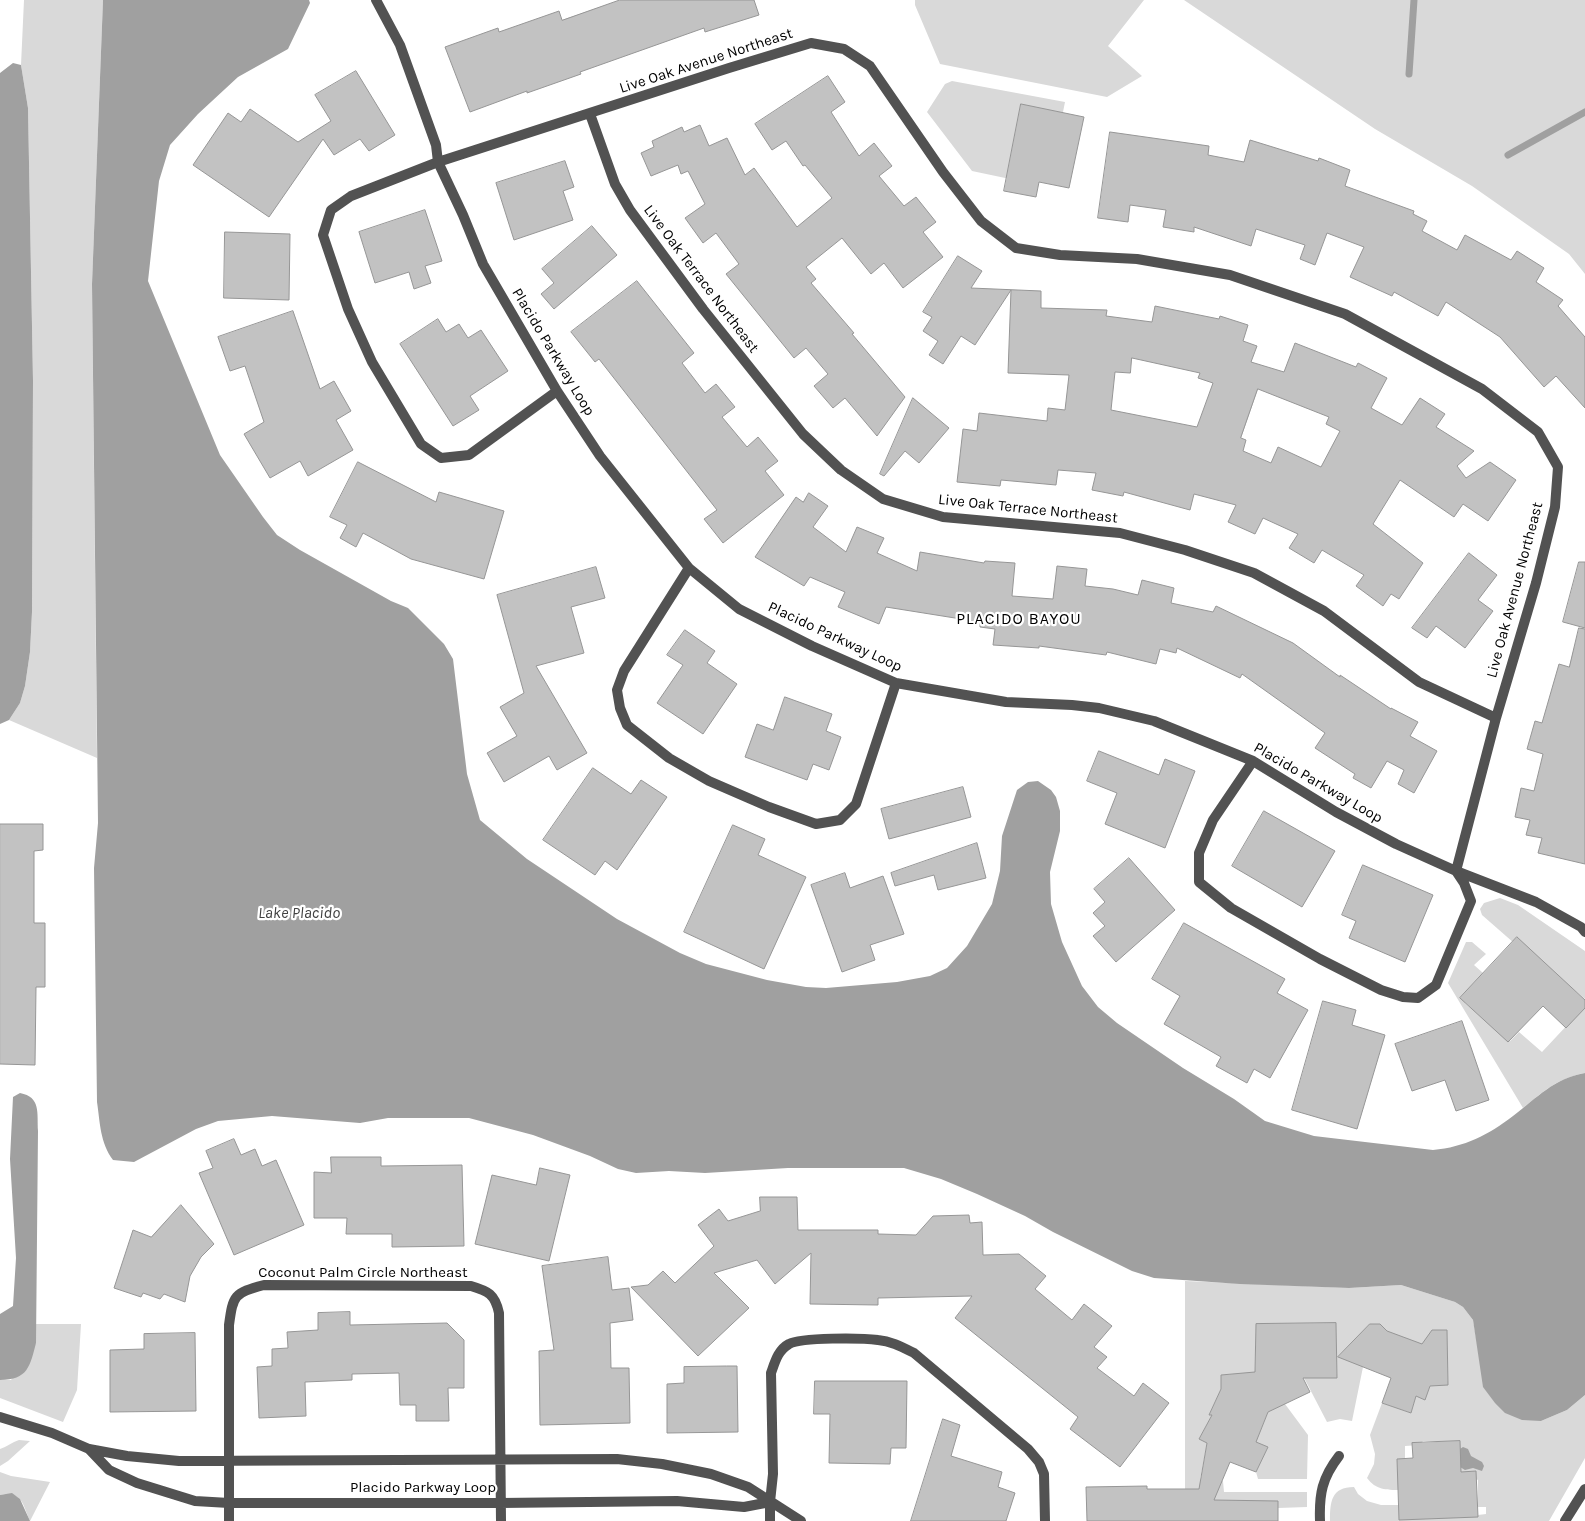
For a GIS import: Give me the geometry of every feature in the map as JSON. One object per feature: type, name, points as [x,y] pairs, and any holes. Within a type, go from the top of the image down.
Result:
[{"type":"street","name":"Placido Parkway Loop","points":[[376,0],[400,45],[436,145],[438,162],[463,215],[482,264],[557,391],[600,456],[689,568],[739,609],[812,646],[896,684],[1006,702],[1099,708],[1154,721],[1253,761],[1289,784],[1396,844],[1456,871],[1536,902],[1581,927],[1585,932]]},
{"type":"street","name":"Live Oak Avenue Northeast","points":[[557,391],[469,455],[441,458],[421,444],[372,362],[348,309],[323,235],[330,210],[351,196],[438,162],[811,43],[844,49],[870,66],[942,172],[981,221],[1016,248],[1060,255],[1137,260],[1230,275],[1345,314],[1482,389],[1538,432],[1558,467],[1555,507],[1546,545],[1496,718],[1456,871]]},
{"type":"street","name":"Live Oak Terrace Northeast","points":[[590,114],[615,184],[630,210],[703,309],[803,434],[841,470],[883,499],[942,517],[1120,533],[1185,550],[1254,573],[1324,611],[1419,682],[1496,718]]},
{"type":"street","points":[[689,568],[624,671],[617,690],[620,708],[627,725],[669,758],[710,781],[769,807],[816,824],[840,820],[856,804],[896,684]]},
{"type":"street","points":[[1253,761],[1213,820],[1199,853],[1199,882],[1231,908],[1320,959],[1381,990],[1418,998],[1436,985],[1471,901],[1464,883],[1456,871]]},
{"type":"street","name":"Coconut Palm Circle Northeast","points":[[229,1461],[229,1325],[232,1302],[245,1290],[264,1285],[471,1286],[486,1290],[496,1301],[499,1312],[500,1459]]},
{"type":"street","points":[[770,1521],[773,1474],[771,1372],[776,1357],[789,1343],[809,1339],[878,1340],[897,1344],[914,1353],[1028,1449],[1039,1462],[1044,1474],[1045,1521]]},
{"type":"street","name":"Placido Parkway Loop","points":[[0,1417],[52,1433],[89,1450],[179,1461],[617,1459],[662,1464],[711,1474],[748,1487],[801,1521]]},
{"type":"street","name":"Placido Parkway Loop","points":[[89,1450],[109,1470],[136,1484],[195,1501],[229,1503],[677,1501],[744,1507],[770,1502]]},
{"type":"street","points":[[1320,1521],[1319,1497],[1329,1469],[1339,1456]]},
{"type":"street","points":[[500,1459],[501,1521]]},
{"type":"street","points":[[229,1461],[229,1521]]},
{"type":"street","points":[[1565,1521],[1585,1489]]},
{"type":"shaded area","points":[[24,0],[103,0],[92,284],[97,758],[9,720],[20,703],[25,686],[30,652],[32,612],[33,381],[28,108],[21,65]]},
{"type":"shaded area","points":[[915,0],[1144,0],[1108,46],[1142,76],[1107,97],[940,64],[915,5]]},
{"type":"shaded area","points":[[1184,0],[1585,0],[1585,274],[1569,254],[1472,186],[1375,129]]},
{"type":"shaded area","points":[[952,81],[1065,102],[1062,117],[1010,179],[972,171],[927,112],[945,84]]},
{"type":"shaded area","points":[[1500,898],[1518,905],[1585,951],[1585,999],[1482,915],[1480,909],[1484,903]]},
{"type":"shaded area","points":[[1466,942],[1472,942],[1486,954],[1474,965],[1483,973],[1465,1003],[1510,1041],[1519,1032],[1542,1052],[1585,1006],[1585,1073],[1559,1082],[1523,1108],[1448,983]]},
{"type":"shaded area","points":[[1185,1281],[1349,1288],[1401,1285],[1455,1302],[1463,1307],[1473,1320],[1480,1361],[1541,1421],[1567,1410],[1585,1395],[1585,1458],[1549,1521],[1330,1521],[1333,1497],[1341,1490],[1354,1487],[1358,1494],[1367,1501],[1381,1505],[1400,1505],[1423,1517],[1478,1517],[1478,1515],[1486,1514],[1486,1507],[1478,1507],[1478,1480],[1474,1478],[1451,1478],[1445,1442],[1423,1441],[1420,1445],[1405,1446],[1405,1462],[1400,1490],[1382,1488],[1374,1485],[1367,1478],[1374,1464],[1375,1454],[1370,1435],[1382,1403],[1411,1413],[1416,1396],[1425,1399],[1431,1384],[1448,1384],[1447,1334],[1444,1330],[1430,1347],[1363,1332],[1363,1367],[1352,1421],[1340,1419],[1327,1422],[1301,1372],[1322,1378],[1337,1378],[1336,1324],[1256,1325],[1255,1369],[1269,1369],[1285,1404],[1308,1435],[1307,1479],[1258,1479],[1256,1472],[1268,1447],[1251,1441],[1257,1438],[1270,1408],[1240,1374],[1221,1375],[1221,1389],[1209,1415],[1212,1415],[1199,1439],[1207,1443],[1200,1480],[1223,1481],[1224,1492],[1307,1492],[1307,1507],[1278,1508],[1185,1521]]},
{"type":"shaded area","points":[[36,1324],[81,1324],[77,1390],[63,1422],[0,1398],[0,1380],[11,1380],[36,1343]]},
{"type":"shaded area","points":[[19,1440],[30,1441],[0,1466],[0,1449]]},
{"type":"shaded area","points":[[0,1472],[11,1476],[50,1482],[30,1521],[21,1500],[13,1495],[0,1495]]},
{"type":"water","name":"Lake Placido","points":[[103,0],[309,0],[310,3],[288,49],[238,77],[198,114],[170,145],[159,181],[148,281],[220,455],[277,535],[391,601],[408,608],[444,644],[453,659],[467,774],[480,820],[527,859],[617,919],[680,953],[706,964],[767,980],[806,987],[826,988],[897,982],[930,976],[947,968],[967,946],[992,904],[1000,871],[1002,836],[1017,790],[1028,782],[1038,781],[1051,790],[1056,797],[1060,811],[1060,831],[1050,872],[1051,904],[1062,942],[1082,986],[1098,1007],[1117,1023],[1265,1121],[1314,1136],[1433,1150],[1455,1146],[1476,1139],[1504,1123],[1555,1084],[1585,1073],[1585,1395],[1567,1410],[1541,1421],[1522,1420],[1505,1413],[1483,1387],[1473,1320],[1463,1307],[1455,1302],[1401,1285],[1349,1288],[1240,1284],[1154,1278],[1132,1271],[1025,1216],[977,1194],[941,1179],[904,1168],[788,1168],[705,1173],[669,1171],[636,1173],[618,1169],[590,1156],[533,1135],[469,1118],[388,1118],[360,1123],[272,1116],[218,1121],[196,1129],[134,1162],[113,1160],[105,1147],[97,1102],[94,868],[98,823],[92,284]]},
{"type":"water","points":[[13,63],[21,65],[28,108],[33,381],[32,612],[30,652],[25,686],[20,703],[9,720],[0,724],[0,73]]},
{"type":"water","points":[[20,1093],[32,1098],[37,1112],[36,1343],[26,1370],[17,1377],[0,1380],[0,1314],[13,1306],[16,1258],[10,1159],[13,1097]]},
{"type":"water","points":[[1463,1447],[1468,1449],[1471,1456],[1482,1462],[1484,1466],[1482,1471],[1473,1468],[1465,1470],[1460,1467],[1460,1449]]},
{"type":"water","points":[[12,1493],[20,1499],[30,1521],[0,1521],[0,1495]]},
{"type":"building","points":[[620,0],[754,0],[759,15],[705,32],[704,28],[580,72],[581,74],[470,112],[445,47],[498,28],[499,32],[559,11],[562,20]]},
{"type":"building","points":[[356,71],[395,135],[369,151],[360,139],[334,155],[323,139],[269,217],[193,165],[228,113],[241,122],[250,109],[298,142],[331,121],[315,95]]},
{"type":"building","points":[[828,76],[845,102],[831,112],[859,156],[874,143],[892,166],[879,176],[904,206],[916,197],[936,222],[923,232],[943,257],[903,288],[884,263],[871,274],[842,238],[806,267],[816,279],[811,283],[905,397],[877,436],[845,398],[833,408],[814,386],[828,374],[806,348],[794,358],[726,274],[739,264],[716,233],[703,243],[685,218],[705,204],[688,171],[681,174],[678,165],[651,176],[641,153],[654,147],[652,141],[682,127],[684,132],[700,125],[709,146],[727,138],[745,175],[754,168],[797,227],[832,198],[805,165],[803,166],[786,141],[772,150],[755,124]]},
{"type":"building","points":[[1021,104],[1084,117],[1069,188],[1039,182],[1036,197],[1004,191]]},
{"type":"building","points":[[1110,132],[1209,146],[1208,155],[1244,162],[1250,140],[1318,161],[1319,158],[1350,170],[1345,186],[1414,211],[1413,214],[1427,221],[1422,231],[1457,250],[1465,235],[1511,260],[1517,251],[1544,268],[1536,282],[1563,300],[1558,306],[1585,337],[1585,408],[1556,376],[1544,387],[1500,337],[1446,302],[1438,316],[1394,292],[1392,296],[1350,277],[1364,247],[1327,233],[1315,265],[1300,259],[1305,245],[1256,229],[1251,246],[1194,227],[1194,232],[1163,227],[1166,210],[1130,205],[1128,222],[1098,218]]},
{"type":"building","points":[[565,161],[574,187],[563,191],[573,220],[514,240],[496,183]]},
{"type":"building","points":[[425,210],[442,261],[425,266],[431,283],[414,289],[409,272],[375,283],[359,232]]},
{"type":"building","points":[[592,226],[617,255],[554,309],[541,294],[554,283],[542,269]]},
{"type":"building","points":[[225,232],[290,234],[289,300],[224,298]]},
{"type":"building","points":[[958,256],[982,271],[971,288],[1041,291],[1041,308],[1107,310],[1106,316],[1152,322],[1155,306],[1219,319],[1220,316],[1248,325],[1243,341],[1257,346],[1251,362],[1284,372],[1295,343],[1356,367],[1358,363],[1387,378],[1371,408],[1402,425],[1420,398],[1445,414],[1436,427],[1474,451],[1457,466],[1466,478],[1490,462],[1516,480],[1488,521],[1463,504],[1454,517],[1400,480],[1373,524],[1423,563],[1399,599],[1391,594],[1383,606],[1356,586],[1364,575],[1322,550],[1314,563],[1289,548],[1298,534],[1263,518],[1255,534],[1228,522],[1236,505],[1194,494],[1190,510],[1124,492],[1123,496],[1092,490],[1096,473],[1058,470],[1056,485],[1001,480],[1000,486],[957,482],[963,429],[977,431],[979,413],[1047,421],[1048,408],[1065,410],[1069,375],[1008,373],[1011,290],[975,345],[961,336],[943,364],[929,355],[938,341],[923,331],[932,317],[923,312]],"holes":[[[1132,358],[1200,373],[1198,378],[1213,383],[1197,427],[1111,410],[1115,372],[1130,373]],[[1258,389],[1329,417],[1326,424],[1340,431],[1321,467],[1278,447],[1271,463],[1243,451],[1246,440],[1241,438]]]},
{"type":"building","points":[[637,281],[694,353],[682,363],[705,393],[716,384],[735,407],[722,417],[747,447],[758,437],[778,461],[765,471],[784,495],[723,543],[704,519],[717,510],[599,359],[595,362],[571,332]]},
{"type":"building","points":[[293,311],[320,389],[334,381],[351,411],[336,420],[353,450],[308,476],[300,461],[270,478],[244,434],[264,422],[245,366],[230,371],[218,337]]},
{"type":"building","points":[[438,319],[446,332],[459,324],[468,338],[481,330],[508,371],[470,396],[479,410],[453,426],[400,344]]},
{"type":"building","points":[[913,398],[949,428],[919,463],[905,451],[884,476],[880,474]]},
{"type":"building","points":[[358,462],[436,502],[439,492],[504,511],[484,579],[411,559],[363,533],[356,547],[340,538],[347,525],[330,517]]},
{"type":"building","points":[[809,493],[828,506],[813,527],[846,552],[857,527],[884,538],[877,553],[917,571],[920,552],[984,563],[985,561],[1015,563],[1012,596],[1053,599],[1057,566],[1087,569],[1085,586],[1113,589],[1138,595],[1142,580],[1174,588],[1171,603],[1213,612],[1216,606],[1293,643],[1340,677],[1340,675],[1391,709],[1418,722],[1410,736],[1437,751],[1414,793],[1398,784],[1404,770],[1387,761],[1371,788],[1353,778],[1355,774],[1315,748],[1325,733],[1242,674],[1240,678],[1177,648],[1176,653],[1160,649],[1156,664],[1107,652],[1106,655],[1039,646],[1039,648],[993,645],[995,629],[980,627],[980,622],[886,607],[879,624],[838,607],[845,592],[810,577],[804,586],[755,557],[796,497],[803,502]]},
{"type":"building","points":[[1469,553],[1497,575],[1478,600],[1493,611],[1465,648],[1436,626],[1427,638],[1412,628]]},
{"type":"building","points":[[1579,562],[1585,562],[1585,628],[1563,622]]},
{"type":"building","points":[[596,567],[605,598],[571,607],[584,653],[536,666],[587,753],[557,770],[549,756],[504,782],[487,753],[517,736],[500,707],[524,693],[497,595]]},
{"type":"building","points":[[1579,628],[1585,629],[1585,864],[1538,853],[1542,838],[1526,835],[1530,820],[1515,817],[1521,788],[1534,791],[1543,754],[1527,749],[1535,721],[1542,723],[1559,664],[1569,667]]},
{"type":"building","points":[[685,630],[715,651],[707,663],[737,684],[703,734],[657,703],[683,665],[667,655]]},
{"type":"building","points":[[785,697],[832,714],[826,731],[841,737],[829,770],[813,764],[807,780],[745,757],[757,724],[773,730]]},
{"type":"building","points":[[1099,751],[1159,775],[1165,759],[1195,771],[1165,848],[1105,824],[1117,793],[1087,781]]},
{"type":"building","points":[[593,768],[631,794],[641,780],[667,797],[617,870],[605,861],[595,875],[543,840]]},
{"type":"building","points":[[963,787],[971,817],[889,839],[881,809]]},
{"type":"building","points":[[1264,811],[1335,851],[1302,907],[1232,866]]},
{"type":"building","points":[[0,824],[43,824],[43,850],[34,851],[34,923],[45,923],[45,987],[36,987],[35,1065],[0,1064]]},
{"type":"building","points":[[733,825],[765,839],[758,855],[806,877],[764,969],[684,932]]},
{"type":"building","points":[[977,843],[986,878],[938,890],[934,875],[895,886],[891,873]]},
{"type":"building","points":[[1129,858],[1175,910],[1116,962],[1093,936],[1105,926],[1093,913],[1105,902],[1094,889]]},
{"type":"building","points":[[1363,865],[1433,895],[1405,962],[1349,938],[1356,921],[1342,915]]},
{"type":"building","points":[[845,873],[850,888],[883,876],[904,934],[870,945],[875,960],[842,972],[811,885]]},
{"type":"building","points":[[1184,923],[1285,979],[1277,993],[1308,1010],[1270,1078],[1254,1069],[1247,1083],[1216,1066],[1221,1057],[1164,1024],[1180,996],[1152,979]]},
{"type":"building","points":[[1517,937],[1585,1000],[1585,1008],[1566,1028],[1543,1006],[1508,1042],[1460,998]]},
{"type":"building","points":[[1323,1001],[1356,1010],[1352,1025],[1385,1035],[1357,1129],[1292,1110]]},
{"type":"building","points":[[1462,1021],[1489,1100],[1456,1111],[1445,1080],[1412,1091],[1395,1044]]},
{"type":"building","points":[[234,1139],[241,1155],[255,1149],[262,1166],[276,1160],[304,1225],[234,1255],[199,1173],[213,1168],[206,1151]]},
{"type":"building","points":[[331,1157],[381,1157],[381,1166],[462,1165],[464,1246],[392,1247],[392,1234],[346,1234],[347,1218],[314,1218],[314,1172],[331,1173]]},
{"type":"building","points":[[540,1168],[570,1175],[549,1261],[475,1244],[492,1175],[536,1185]]},
{"type":"building","points":[[760,1197],[797,1197],[798,1230],[878,1230],[878,1234],[916,1235],[933,1216],[969,1215],[970,1223],[982,1222],[983,1255],[1019,1254],[1046,1276],[1035,1289],[1072,1320],[1084,1304],[1112,1326],[1094,1347],[1107,1357],[1097,1368],[1134,1396],[1143,1383],[1169,1403],[1120,1467],[1070,1429],[1078,1417],[955,1318],[972,1296],[878,1298],[878,1305],[810,1304],[811,1253],[775,1284],[757,1260],[714,1273],[749,1308],[698,1356],[631,1287],[648,1285],[663,1271],[675,1283],[714,1246],[698,1225],[719,1209],[728,1221],[760,1211]]},
{"type":"building","points":[[181,1205],[214,1244],[201,1257],[190,1276],[185,1302],[164,1294],[160,1299],[143,1293],[141,1297],[114,1288],[133,1230],[151,1237]]},
{"type":"building","points":[[608,1257],[612,1290],[629,1288],[633,1320],[610,1323],[611,1368],[629,1368],[630,1423],[540,1425],[539,1351],[554,1350],[542,1266]]},
{"type":"building","points":[[350,1312],[350,1325],[447,1323],[464,1340],[464,1388],[448,1388],[449,1421],[416,1421],[416,1405],[400,1405],[399,1373],[352,1374],[352,1380],[305,1382],[306,1416],[259,1418],[257,1367],[272,1366],[272,1349],[288,1348],[287,1332],[318,1330],[318,1313]]},
{"type":"building","points":[[1336,1323],[1337,1378],[1303,1378],[1310,1392],[1268,1412],[1256,1442],[1268,1447],[1256,1472],[1230,1462],[1214,1500],[1278,1501],[1278,1521],[1087,1521],[1086,1487],[1147,1486],[1147,1489],[1199,1489],[1207,1443],[1199,1439],[1212,1415],[1209,1415],[1221,1389],[1221,1375],[1255,1372],[1256,1324]]},
{"type":"building","points":[[1370,1324],[1380,1324],[1387,1331],[1422,1344],[1432,1330],[1447,1330],[1448,1385],[1430,1386],[1425,1400],[1416,1396],[1411,1413],[1382,1403],[1391,1378],[1338,1357]]},
{"type":"building","points":[[195,1333],[196,1411],[110,1412],[110,1350],[144,1349],[144,1334]]},
{"type":"building","points":[[737,1366],[738,1432],[667,1433],[667,1384],[684,1383],[684,1367]]},
{"type":"building","points":[[815,1381],[907,1381],[906,1448],[891,1448],[890,1464],[829,1463],[830,1414],[814,1414]]},
{"type":"building","points":[[943,1419],[960,1425],[951,1456],[1002,1472],[998,1487],[1015,1493],[1006,1521],[911,1521]]},
{"type":"building","points":[[1460,1441],[1461,1472],[1476,1471],[1478,1517],[1399,1520],[1397,1459],[1413,1458],[1412,1443]]},
{"type":"waterway","points":[[1409,74],[1414,0]]},
{"type":"waterway","points":[[1508,155],[1585,112]]},
{"type":"district","name":"PLACIDO BAYOU","points":[[1019,619]]}]
